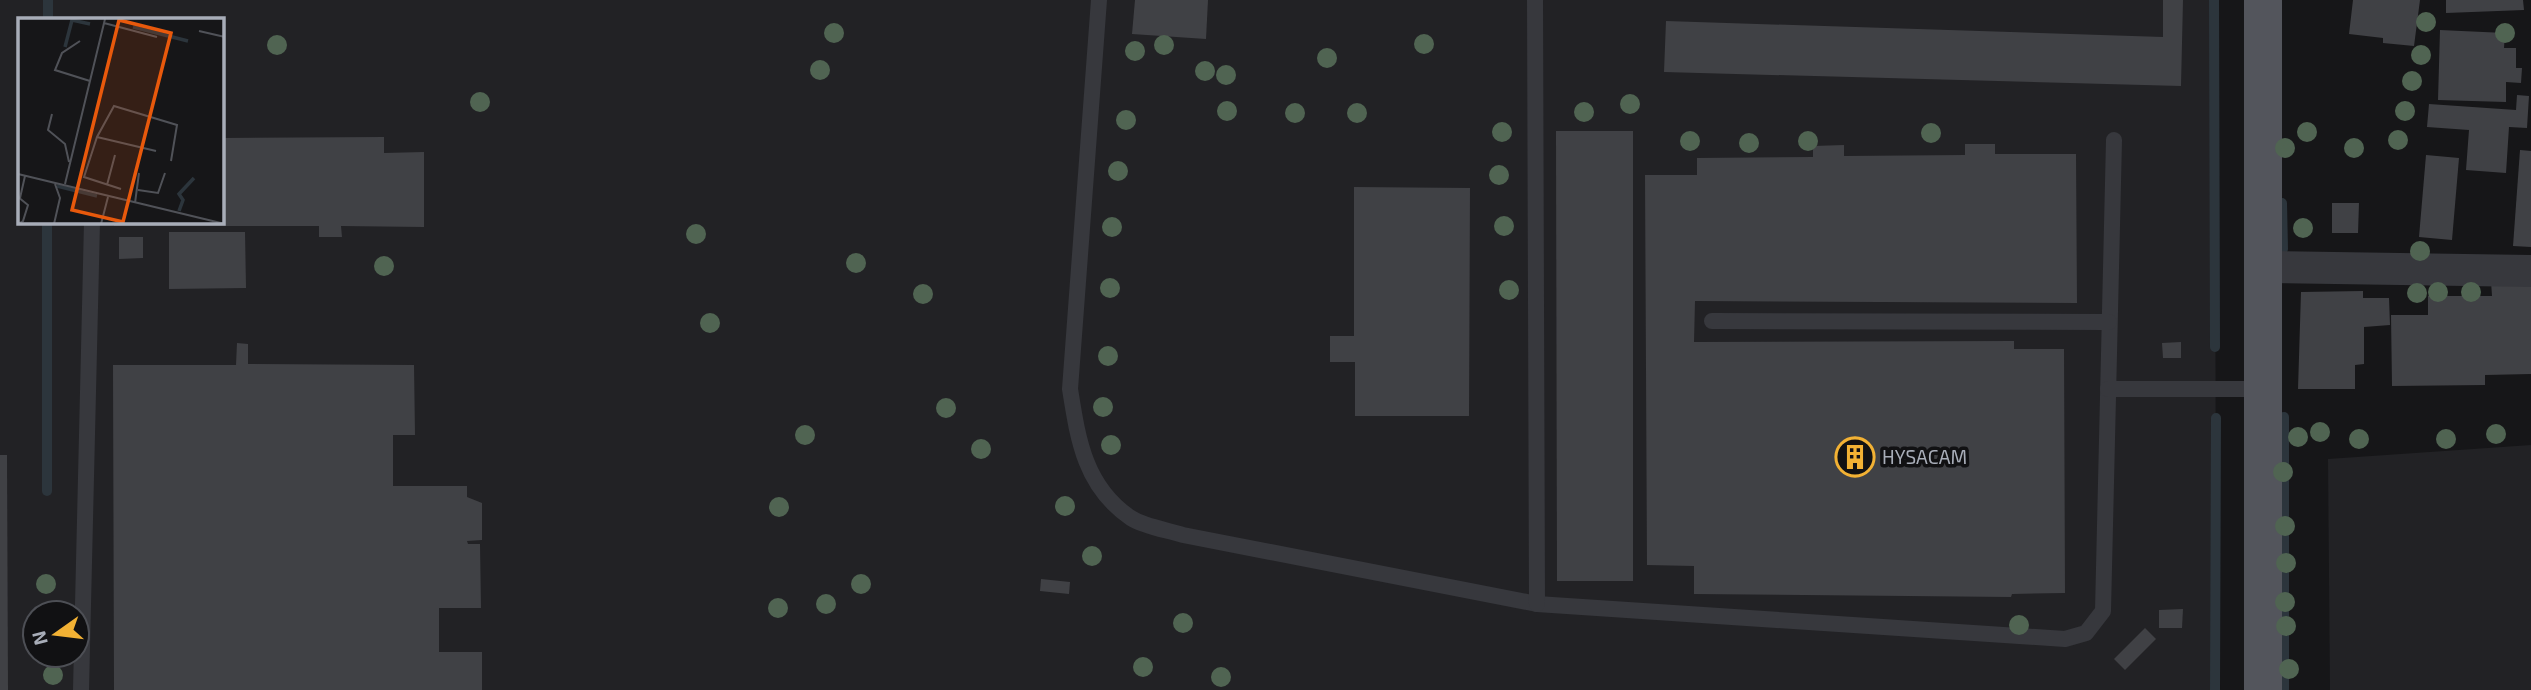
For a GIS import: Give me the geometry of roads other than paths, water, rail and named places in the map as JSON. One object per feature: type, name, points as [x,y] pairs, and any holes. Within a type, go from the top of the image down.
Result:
[{"type":"main road","points":[[2263,0],[2263,690]]},
{"type":"street","points":[[2263,267],[2531,271]]},
{"type":"lane","points":[[1099,0],[1070,389],[1077,436],[1098,488],[1133,519],[1184,535],[1537,604],[2066,639],[2087,633],[2102,611],[2114,140]]},
{"type":"lane","points":[[1535,0],[1537,604]]},
{"type":"lane","points":[[81,690],[92,224]]},
{"type":"lane","points":[[1712,321],[2109,323]]},
{"type":"lane","points":[[2108,389],[2262,389]]},
{"type":"waterway","points":[[48,0],[48,18]]},
{"type":"waterway","points":[[2214,0],[2215,347]]},
{"type":"waterway","points":[[2282,203],[2283,249]]},
{"type":"waterway","points":[[47,224],[47,491]]},
{"type":"waterway","points":[[2284,417],[2284,690]]},
{"type":"waterway","points":[[2215,690],[2216,418]]},
{"type":"place","name":"HYSACAM","points":[[1855,457]]}]
